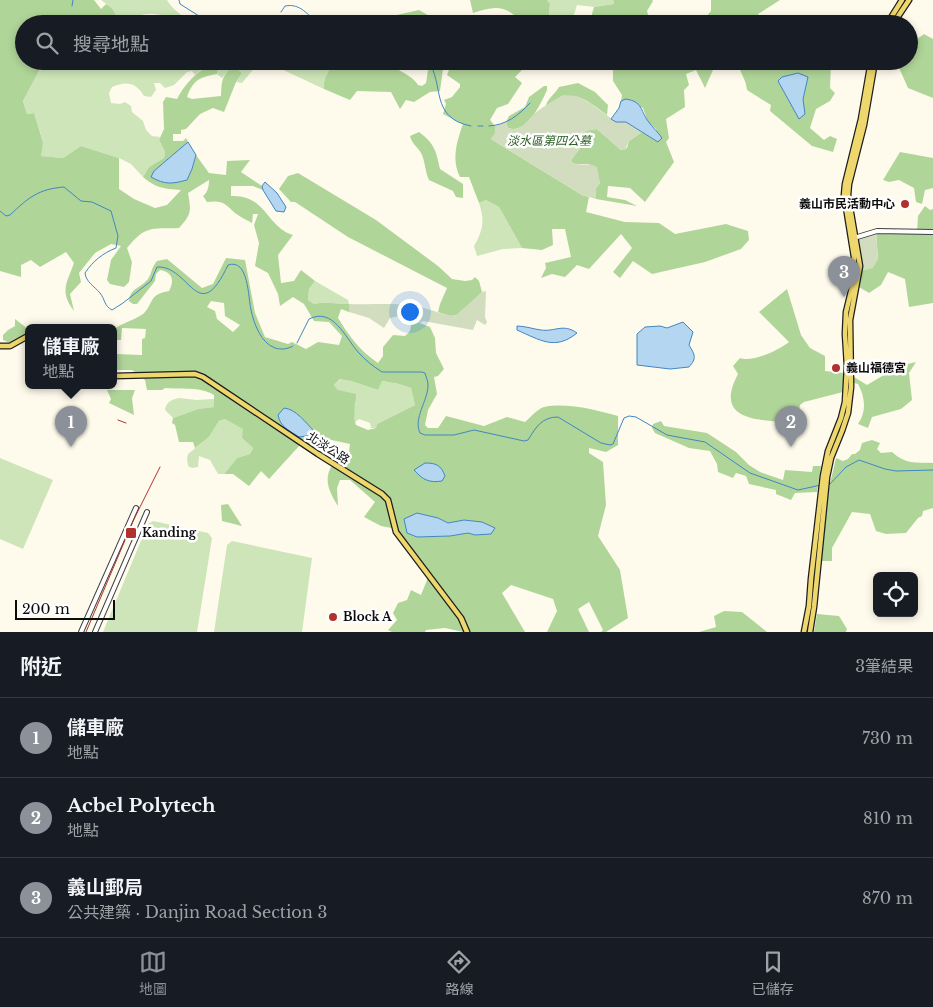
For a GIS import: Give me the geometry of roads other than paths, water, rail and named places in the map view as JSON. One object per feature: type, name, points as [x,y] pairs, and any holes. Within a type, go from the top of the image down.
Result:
[{"type":"main road","points":[[893,15],[902,0]]},
{"type":"main road","points":[[899,15],[908,0]]},
{"type":"main road","points":[[854,238],[844,196],[845,184],[861,119],[869,70]]},
{"type":"main road","points":[[804,632],[809,606],[828,451],[845,402],[847,366],[846,312],[853,283],[854,257],[854,238],[849,207],[849,184],[864,125],[873,70]]},
{"type":"main road","points":[[0,346],[10,346],[25,338]]},
{"type":"main road","name":"北淡公路","points":[[117,376],[195,374],[203,377],[318,454],[382,494],[388,500],[396,532],[461,618],[467,632]]},
{"type":"main road","points":[[810,632],[814,607],[823,490]]},
{"type":"street","points":[[854,238],[877,231],[933,232]]},
{"type":"street","points":[[81,632],[136,508]]},
{"type":"street","points":[[95,632],[147,512]]},
{"type":"water","points":[[798,73],[808,77],[803,99],[805,114],[799,119],[778,81],[782,77]]},
{"type":"water","points":[[626,99],[638,104],[648,121],[662,138],[658,142],[626,122],[616,122],[611,119],[619,108],[621,101]]},
{"type":"water","points":[[188,142],[196,155],[187,180],[169,183],[151,177],[154,171]]},
{"type":"water","points":[[265,182],[277,193],[286,207],[284,212],[276,211],[263,190],[262,186]]},
{"type":"water","points":[[683,322],[693,332],[689,345],[694,354],[694,359],[689,367],[670,369],[637,365],[637,334],[645,327],[660,326],[667,328]]},
{"type":"water","points":[[517,326],[541,330],[559,328],[572,330],[577,333],[562,342],[554,343],[540,340],[517,330]]},
{"type":"water","points":[[284,408],[293,411],[301,417],[314,431],[313,435],[299,437],[286,428],[281,423],[278,415]]},
{"type":"water","points":[[425,463],[435,464],[442,469],[445,476],[442,481],[433,482],[426,480],[414,470]]},
{"type":"water","points":[[417,513],[438,518],[448,523],[464,520],[482,522],[495,528],[491,534],[475,535],[468,533],[450,536],[417,537],[407,533],[404,519]]},
{"type":"waterway","points":[[72,6],[73,0]]},
{"type":"waterway","points":[[179,0],[180,4],[197,15]]},
{"type":"waterway","points":[[281,12],[285,6],[295,6],[309,15]]},
{"type":"waterway","points":[[433,70],[443,108],[449,116],[458,122],[471,126]]},
{"type":"waterway","points":[[489,126],[501,124],[511,119],[530,103]]},
{"type":"waterway","points":[[478,126],[483,126]]},
{"type":"waterway","points":[[0,211],[6,216],[10,215],[34,195],[64,187],[81,201],[92,202],[111,211],[118,236],[116,248],[99,258],[85,273],[107,306],[112,310],[151,281],[157,267],[168,269],[201,293],[209,292],[218,283],[228,265],[235,264],[244,273],[252,315],[262,337],[270,346],[275,348],[284,349],[293,346]]},
{"type":"waterway","points":[[297,343],[309,319],[317,316],[325,317],[338,325],[361,355],[382,372],[425,373],[428,384],[427,391],[418,421],[420,433],[425,435],[454,435],[474,430],[524,441],[528,440],[544,421],[552,417],[558,417],[601,443],[610,445],[613,444],[624,418],[629,416],[636,417],[667,435],[705,442],[750,473],[798,490],[821,485]]},
{"type":"waterway","points":[[828,484],[846,467],[859,460],[896,471],[933,470]]},
{"type":"tram line","points":[[118,420],[126,423]]},
{"type":"tram line","points":[[86,632],[134,519],[160,467]]},
{"type":"place","name":"義山市民活動中心","points":[[905,204]]},
{"type":"place","name":"義山郵局","points":[[844,297]]},
{"type":"place","name":"義山福德宮","points":[[836,368]]},
{"type":"place","name":"儲車廠","points":[[71,447]]},
{"type":"place","name":"Acbel Polytech","points":[[791,447]]},
{"type":"place","name":"Kanding","points":[[131,533]]},
{"type":"place","name":"Block A","points":[[333,617]]},
{"type":"park label","name":"淡水區第四公墓","points":[[549,141]]}]
